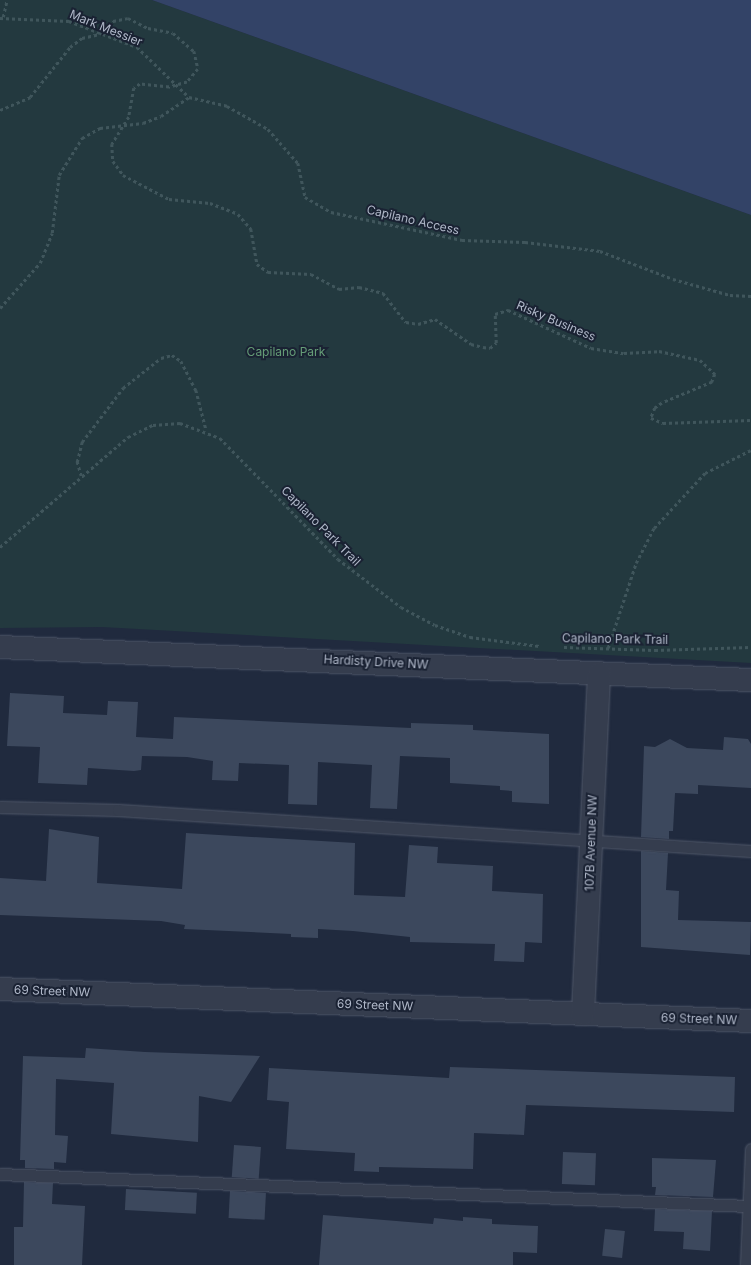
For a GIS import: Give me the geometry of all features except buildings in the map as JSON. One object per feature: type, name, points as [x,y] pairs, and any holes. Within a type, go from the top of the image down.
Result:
[{"type":"street","name":"Hardisty Drive NW","points":[[0,647],[751,680]]},
{"type":"street","name":"107B Avenue NW","points":[[583,1014],[599,673]]},
{"type":"street","name":"69 Street NW","points":[[0,989],[751,1021]]},
{"type":"lane","points":[[0,807],[118,810],[591,842],[751,851]]},
{"type":"lane","points":[[746,1265],[751,1149]]},
{"type":"lane","points":[[0,1174],[748,1206]]},
{"type":"path","points":[[2,18],[7,0]]},
{"type":"path","points":[[0,110],[30,97],[70,47],[82,38],[99,34],[112,21],[123,17],[173,33],[194,51],[198,59],[198,69],[192,77],[177,85],[140,84],[134,88],[124,124]]},
{"type":"path","name":"Mark Messier","points":[[2,18],[69,21],[99,34],[136,47],[189,97]]},
{"type":"path","points":[[0,308],[40,263],[52,234],[59,175],[68,154],[82,138],[100,128],[161,116],[189,97]]},
{"type":"path","name":"Capilano Access","points":[[189,97],[227,106],[268,129],[298,163],[305,197],[332,212],[462,240],[525,242],[600,251],[673,279],[730,294],[751,296]]},
{"type":"path","name":"Risky Business","points":[[124,124],[112,144],[113,161],[124,175],[169,198],[210,203],[238,214],[251,229],[257,264],[268,272],[311,274],[339,289],[359,287],[383,293],[406,322],[418,324],[436,320],[471,344],[483,348],[490,348],[496,343],[495,314],[508,310],[591,348],[624,353],[659,351],[700,360],[715,374],[712,382],[662,403],[655,408],[651,418],[663,423],[751,420]]},
{"type":"path","points":[[81,476],[77,462],[82,442],[123,388],[161,358],[172,355],[181,361],[196,390],[206,430]]},
{"type":"path","name":"Capilano Park Trail","points":[[0,547],[128,437],[153,425],[180,423],[206,430],[232,448],[338,559],[401,607],[435,625],[470,637],[548,647]]},
{"type":"path","points":[[608,648],[636,563],[654,528],[705,473],[751,450]]},
{"type":"path","name":"Capilano Park Trail","points":[[556,647],[751,647]]},
{"type":"green space","name":"Capilano Park","points":[[0,0],[152,0],[751,215],[751,663],[102,627],[0,628]]},
{"type":"water","points":[[152,0],[751,0],[751,215]]}]
